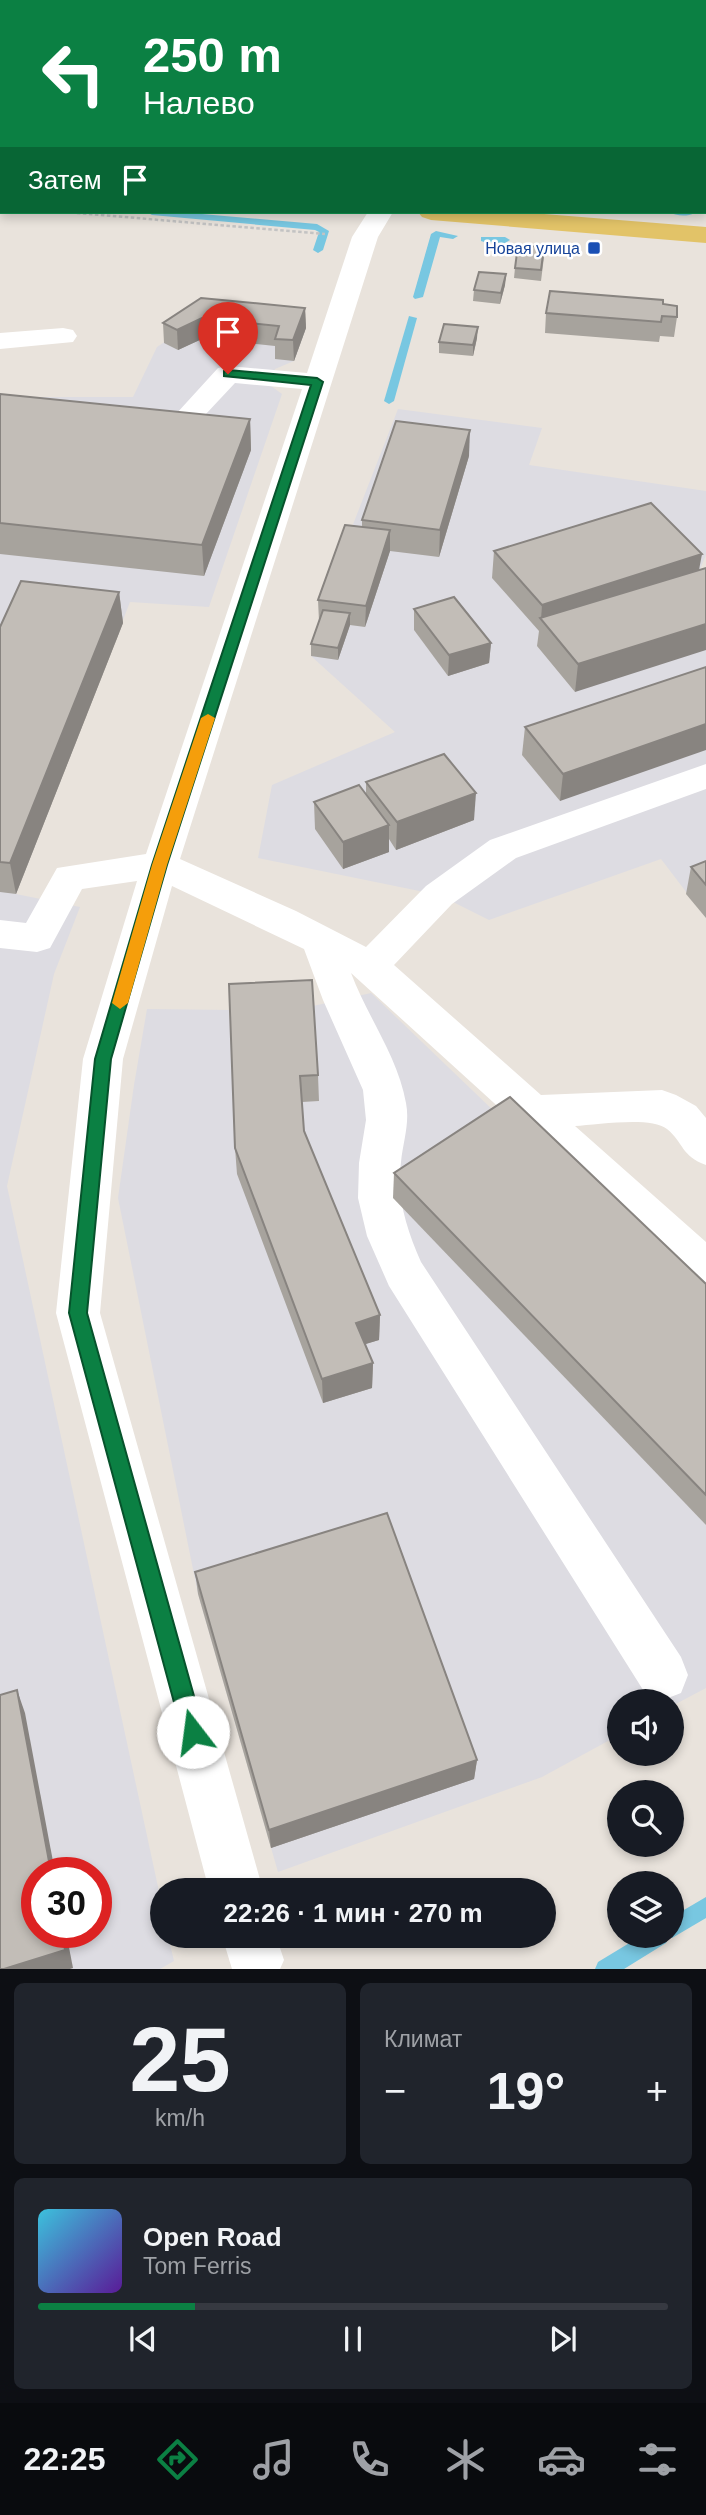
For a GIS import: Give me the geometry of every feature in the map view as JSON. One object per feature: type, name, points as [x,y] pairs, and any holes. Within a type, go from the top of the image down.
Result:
[{"type":"main road","points":[[455,214],[706,235]]},
{"type":"street","points":[[233,1878],[78,1313],[103,1059],[160,865],[317,382],[365,237],[379,214]]},
{"type":"street","points":[[0,341],[63,335]]},
{"type":"street","points":[[180,425],[228,374],[317,382]]},
{"type":"street","points":[[370,966],[439,895],[503,849],[706,776]]},
{"type":"street","points":[[0,934],[37,938],[69,877],[160,865],[320,940],[370,966],[706,1269]]},
{"type":"street","points":[[320,940],[342,1000],[383,1088],[387,1106],[378,1174],[378,1199],[385,1231],[404,1273],[663,1675]]},
{"type":"street","points":[[531,1112],[662,1106],[682,1118],[706,1148]]},
{"type":"path","points":[[88,214],[332,234]]},
{"type":"shaded area","points":[[202,317],[306,328],[294,361],[275,369],[271,386],[282,394],[209,607],[130,602],[16,894],[80,907],[54,974],[7,1186],[156,1878],[150,1878],[150,1948],[171,1948],[174,1961],[160,1969],[0,1969],[0,397],[133,397],[157,347]]},
{"type":"shaded area","points":[[398,409],[542,428],[529,465],[706,491],[706,555],[699,572],[706,579],[706,918],[661,859],[489,920],[439,895],[258,858],[272,785],[395,732],[311,656],[323,622],[318,621]]},
{"type":"shaded area","points":[[371,993],[706,1315],[706,1688],[684,1700],[684,1689],[607,1689],[607,1742],[542,1777],[278,1872],[198,1594],[118,1198],[147,1009],[231,1010],[313,1006]]},
{"type":"building","points":[[518,245],[544,247],[541,270],[515,268]]},
{"type":"building","points":[[479,272],[506,274],[501,293],[474,290]]},
{"type":"building","points":[[550,291],[663,300],[663,304],[677,306],[677,317],[662,316],[661,322],[546,313]]},
{"type":"building","points":[[201,298],[305,308],[293,340],[275,339],[279,326],[202,318],[177,330],[163,323]]},
{"type":"building","points":[[444,324],[478,327],[473,345],[439,342]]},
{"type":"building","points":[[0,394],[250,419],[202,545],[0,523]]},
{"type":"building","points":[[396,421],[470,430],[440,530],[362,520]]},
{"type":"building","points":[[651,503],[702,554],[542,605],[494,551]]},
{"type":"building","points":[[345,525],[390,530],[366,606],[318,600]]},
{"type":"building","points":[[706,568],[706,624],[578,664],[540,618]]},
{"type":"building","points":[[21,581],[119,592],[10,863],[0,862],[0,627]]},
{"type":"building","points":[[454,597],[491,643],[449,655],[414,609]]},
{"type":"building","points":[[323,610],[350,613],[338,648],[311,644]]},
{"type":"building","points":[[706,667],[706,724],[563,774],[525,727]]},
{"type":"building","points":[[444,754],[476,793],[397,822],[366,782]]},
{"type":"building","points":[[359,785],[389,825],[343,842],[314,802]]},
{"type":"building","points":[[706,861],[706,885],[691,867]]},
{"type":"building","points":[[312,980],[318,1075],[300,1076],[304,1131],[380,1315],[356,1323],[373,1363],[322,1379],[235,1148],[229,984]]},
{"type":"building","points":[[510,1097],[706,1284],[706,1495],[394,1173]]},
{"type":"building","points":[[387,1513],[477,1760],[269,1830],[195,1572]]},
{"type":"building","points":[[17,1690],[48,1857],[21,1857],[21,1948],[65,1950],[4,1969],[0,1969],[0,1695]]},
{"type":"waterway","points":[[174,214],[317,227],[324,231],[318,250]]},
{"type":"waterway","points":[[418,297],[436,234],[453,236]]},
{"type":"waterway","points":[[484,239],[505,240]]},
{"type":"waterway","points":[[389,401],[412,318]]},
{"type":"waterway","points":[[684,1921],[706,1907]]},
{"type":"waterway","points":[[605,1969],[639,1948]]},
{"type":"slow traffic","points":[[120,1003],[160,865],[208,718]]},
{"type":"place","name":"Новая улица","points":[[594,248]]},
{"type":"route","points":[[193,1732],[78,1313],[103,1059],[160,865],[317,382],[228,374]]}]
